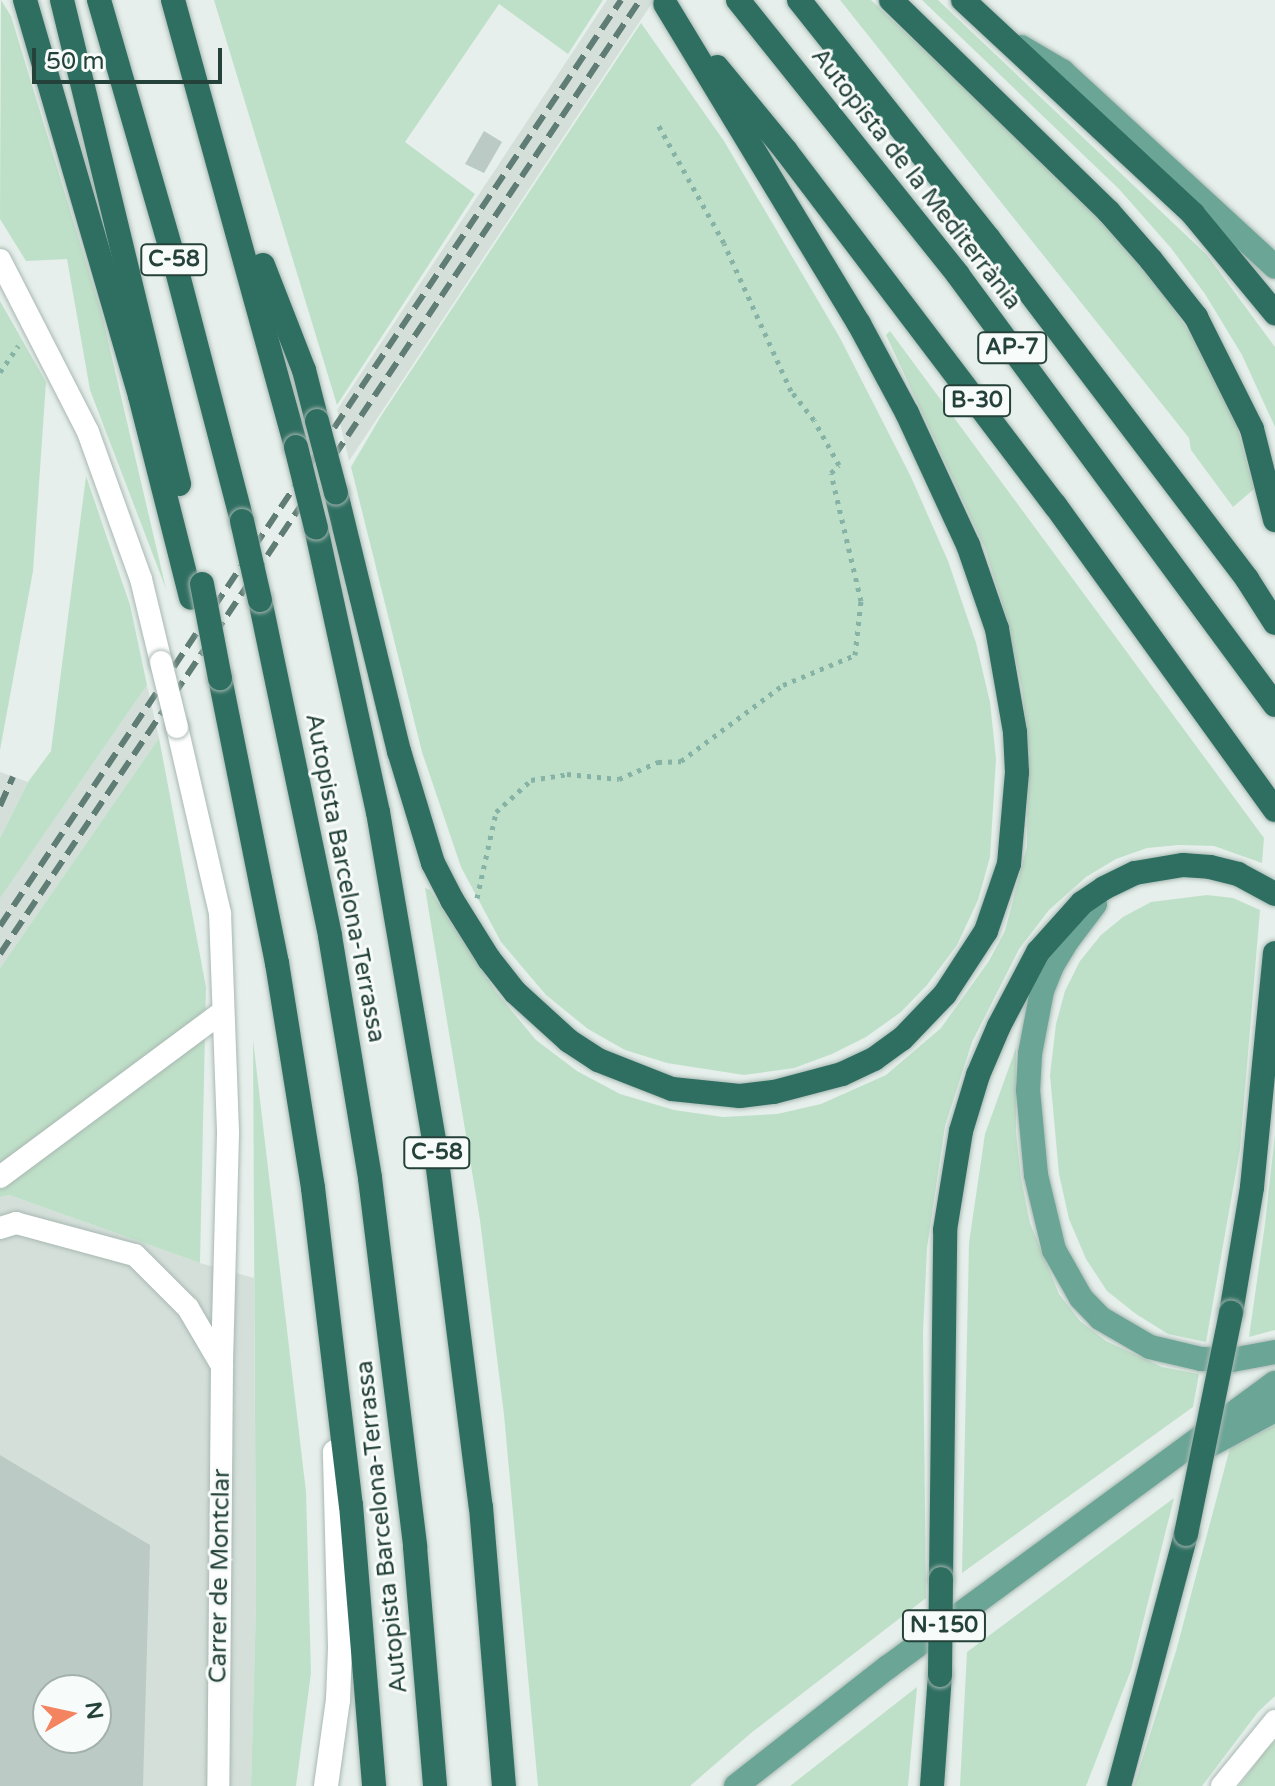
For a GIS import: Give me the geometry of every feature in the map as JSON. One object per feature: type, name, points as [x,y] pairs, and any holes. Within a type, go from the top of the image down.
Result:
[{"type":"highway","points":[[25,0],[196,591]]},
{"type":"highway","points":[[62,0],[113,201],[196,591],[261,875],[293,1053],[351,1505],[374,1786]]},
{"type":"highway","name":"Autopista Barcelona-Terrassa","points":[[99,0],[177,271],[242,521],[318,874],[368,1163],[402,1424],[435,1786]]},
{"type":"highway","name":"Autopista Barcelona-Terrassa","points":[[173,0],[296,447],[378,812],[435,1145],[481,1507],[504,1786]]},
{"type":"highway","name":"Autopista de la Mediterrània","points":[[738,0],[958,275],[1275,705]]},
{"type":"highway","name":"Autopista de la Mediterrània","points":[[799,0],[989,239],[1247,579],[1275,623]]},
{"type":"highway","points":[[891,0],[1030,133],[1151,260],[1196,317],[1228,374],[1252,429],[1270,489],[1275,520]]},
{"type":"highway","points":[[963,0],[1193,214],[1275,313]]},
{"type":"highway","points":[[210,128],[304,370],[419,822],[433,863],[470,930],[515,992],[560,1033],[598,1060],[672,1089],[740,1096],[805,1086],[842,1074],[902,1039],[926,1017],[968,963],[990,921],[1009,864],[1017,772],[1015,732],[997,629],[968,545],[907,413],[859,324],[663,2]]},
{"type":"highway","name":"B-30","points":[[663,2],[786,151],[1055,505],[1275,810]]},
{"type":"highway","points":[[932,1786],[940,1675],[945,1230],[961,1131],[978,1075],[999,1026],[1038,952],[1082,903],[1135,873],[1183,865],[1238,874],[1275,894]]},
{"type":"highway","points":[[1119,1786],[1186,1534],[1231,1313],[1252,1187],[1275,953]]},
{"type":"highway","points":[[1104,1786],[1138,1713]]},
{"type":"main road","points":[[1002,36],[1062,71],[1275,267]]},
{"type":"main road","points":[[1135,873],[1106,894],[1084,916],[1067,941],[1042,991],[1030,1054],[1028,1090],[1043,1217],[1054,1250],[1081,1298],[1100,1318],[1123,1334],[1162,1351],[1201,1359],[1232,1360],[1275,1352]]},
{"type":"main road","points":[[326,1786],[338,1700],[340,1647],[328,1314]]},
{"type":"main road","name":"N-150","points":[[736,1786],[888,1667],[1156,1472],[1231,1412],[1275,1383]]},
{"type":"main road","points":[[1156,1472],[1240,1432],[1275,1410]]},
{"type":"street","name":"Carrer de Montclar","points":[[0,260],[88,432],[141,579],[220,913],[221,1013],[228,1134],[222,1366],[218,1786]]},
{"type":"street","points":[[0,1177],[221,1013]]},
{"type":"street","points":[[0,1228],[16,1223],[135,1255],[188,1308],[222,1366]]},
{"type":"street","points":[[1222,1786],[1275,1721]]},
{"type":"path","points":[[470,930],[496,812],[531,780],[567,774],[619,779],[658,762],[681,761],[783,685],[855,655],[861,601],[831,473],[839,465],[814,420],[791,391],[724,243],[656,121]]},
{"type":"shaded area","points":[[607,0],[654,0],[349,461],[337,410]]},
{"type":"shaded area","points":[[147,685],[159,738],[0,968],[0,897]]},
{"type":"shaded area","points":[[0,772],[28,782],[0,838]]},
{"type":"shaded area","points":[[9,1195],[200,1263],[254,1278],[256,1603],[251,1786],[0,1786],[0,1197]]},
{"type":"green space","points":[[1,0],[11,16],[102,315],[166,589],[90,390],[67,259],[26,261],[0,219]]},
{"type":"green space","points":[[214,0],[603,0],[568,54],[499,4],[405,142],[475,194],[337,405]]},
{"type":"green space","points":[[840,0],[871,0],[1067,185],[1118,238],[1163,293],[1205,356],[1237,426],[1254,489],[1233,507],[1191,450],[1189,438]]},
{"type":"green space","points":[[922,0],[938,0],[1207,255],[1275,347],[1275,427],[1242,355],[1205,294],[1171,248],[1119,189]]},
{"type":"green space","points":[[641,23],[724,141],[840,338],[911,477],[948,561],[976,643],[990,702],[996,759],[990,857],[978,900],[957,945],[927,985],[901,1012],[866,1037],[832,1054],[794,1068],[744,1075],[667,1063],[625,1050],[588,1029],[546,995],[501,942],[461,867],[422,752],[351,467],[381,416]]},
{"type":"green space","points":[[0,301],[46,382],[33,571],[0,750]]},
{"type":"green space","points":[[890,331],[1264,838],[1262,863],[1214,846],[1179,845],[1147,848],[1116,859],[1086,877],[1049,910],[1019,949],[972,1042],[945,1126],[927,1248],[923,1333],[926,1598],[751,1733],[690,1786],[538,1786],[504,1415],[480,1220],[425,888],[430,890],[496,992],[536,1040],[577,1071],[620,1094],[674,1110],[723,1117],[777,1114],[821,1104],[886,1075],[941,1028],[989,961],[1005,931],[1027,846],[1028,747],[1022,688],[1006,616],[985,548],[886,335]]},
{"type":"green space","points":[[86,476],[130,605],[147,685],[0,898],[0,838],[28,782],[51,751]]},
{"type":"green space","points":[[159,738],[206,987],[200,1263],[9,1195],[0,1197],[0,968]]},
{"type":"green space","points":[[1207,895],[1233,898],[1260,910],[1240,1149],[1206,1342],[1168,1334],[1136,1314],[1107,1291],[1086,1259],[1069,1219],[1059,1174],[1050,1075],[1056,1024],[1065,991],[1080,961],[1101,935],[1123,917],[1151,902]]},
{"type":"green space","points":[[253,1040],[306,1492],[311,1673],[296,1786],[251,1786],[256,1603]]},
{"type":"green space","points":[[1016,1048],[1016,1132],[1021,1178],[1030,1223],[1059,1294],[1080,1321],[1106,1341],[1162,1367],[1199,1374],[1193,1407],[962,1573],[969,1243],[985,1134]]},
{"type":"green space","points":[[1275,1134],[1275,1330],[1249,1337],[1265,1224]]},
{"type":"green space","points":[[1275,1425],[1275,1696],[1258,1712],[1202,1786],[1134,1786],[1176,1651],[1230,1448]]},
{"type":"green space","points":[[1174,1498],[1131,1670],[1086,1786],[960,1786],[967,1652]]},
{"type":"green space","points":[[917,1687],[908,1786],[790,1786]]},
{"type":"green space","points":[[1275,1741],[1275,1786],[1239,1786],[1266,1750]]},
{"type":"building","points":[[484,131],[502,142],[484,173],[465,164]]},
{"type":"building","points":[[0,1455],[150,1545],[143,1786],[0,1786]]},
{"type":"railway","points":[[0,926],[621,0]]},
{"type":"railway","points":[[0,954],[640,0]]},
{"type":"railway","points":[[0,806],[13,777]]}]
